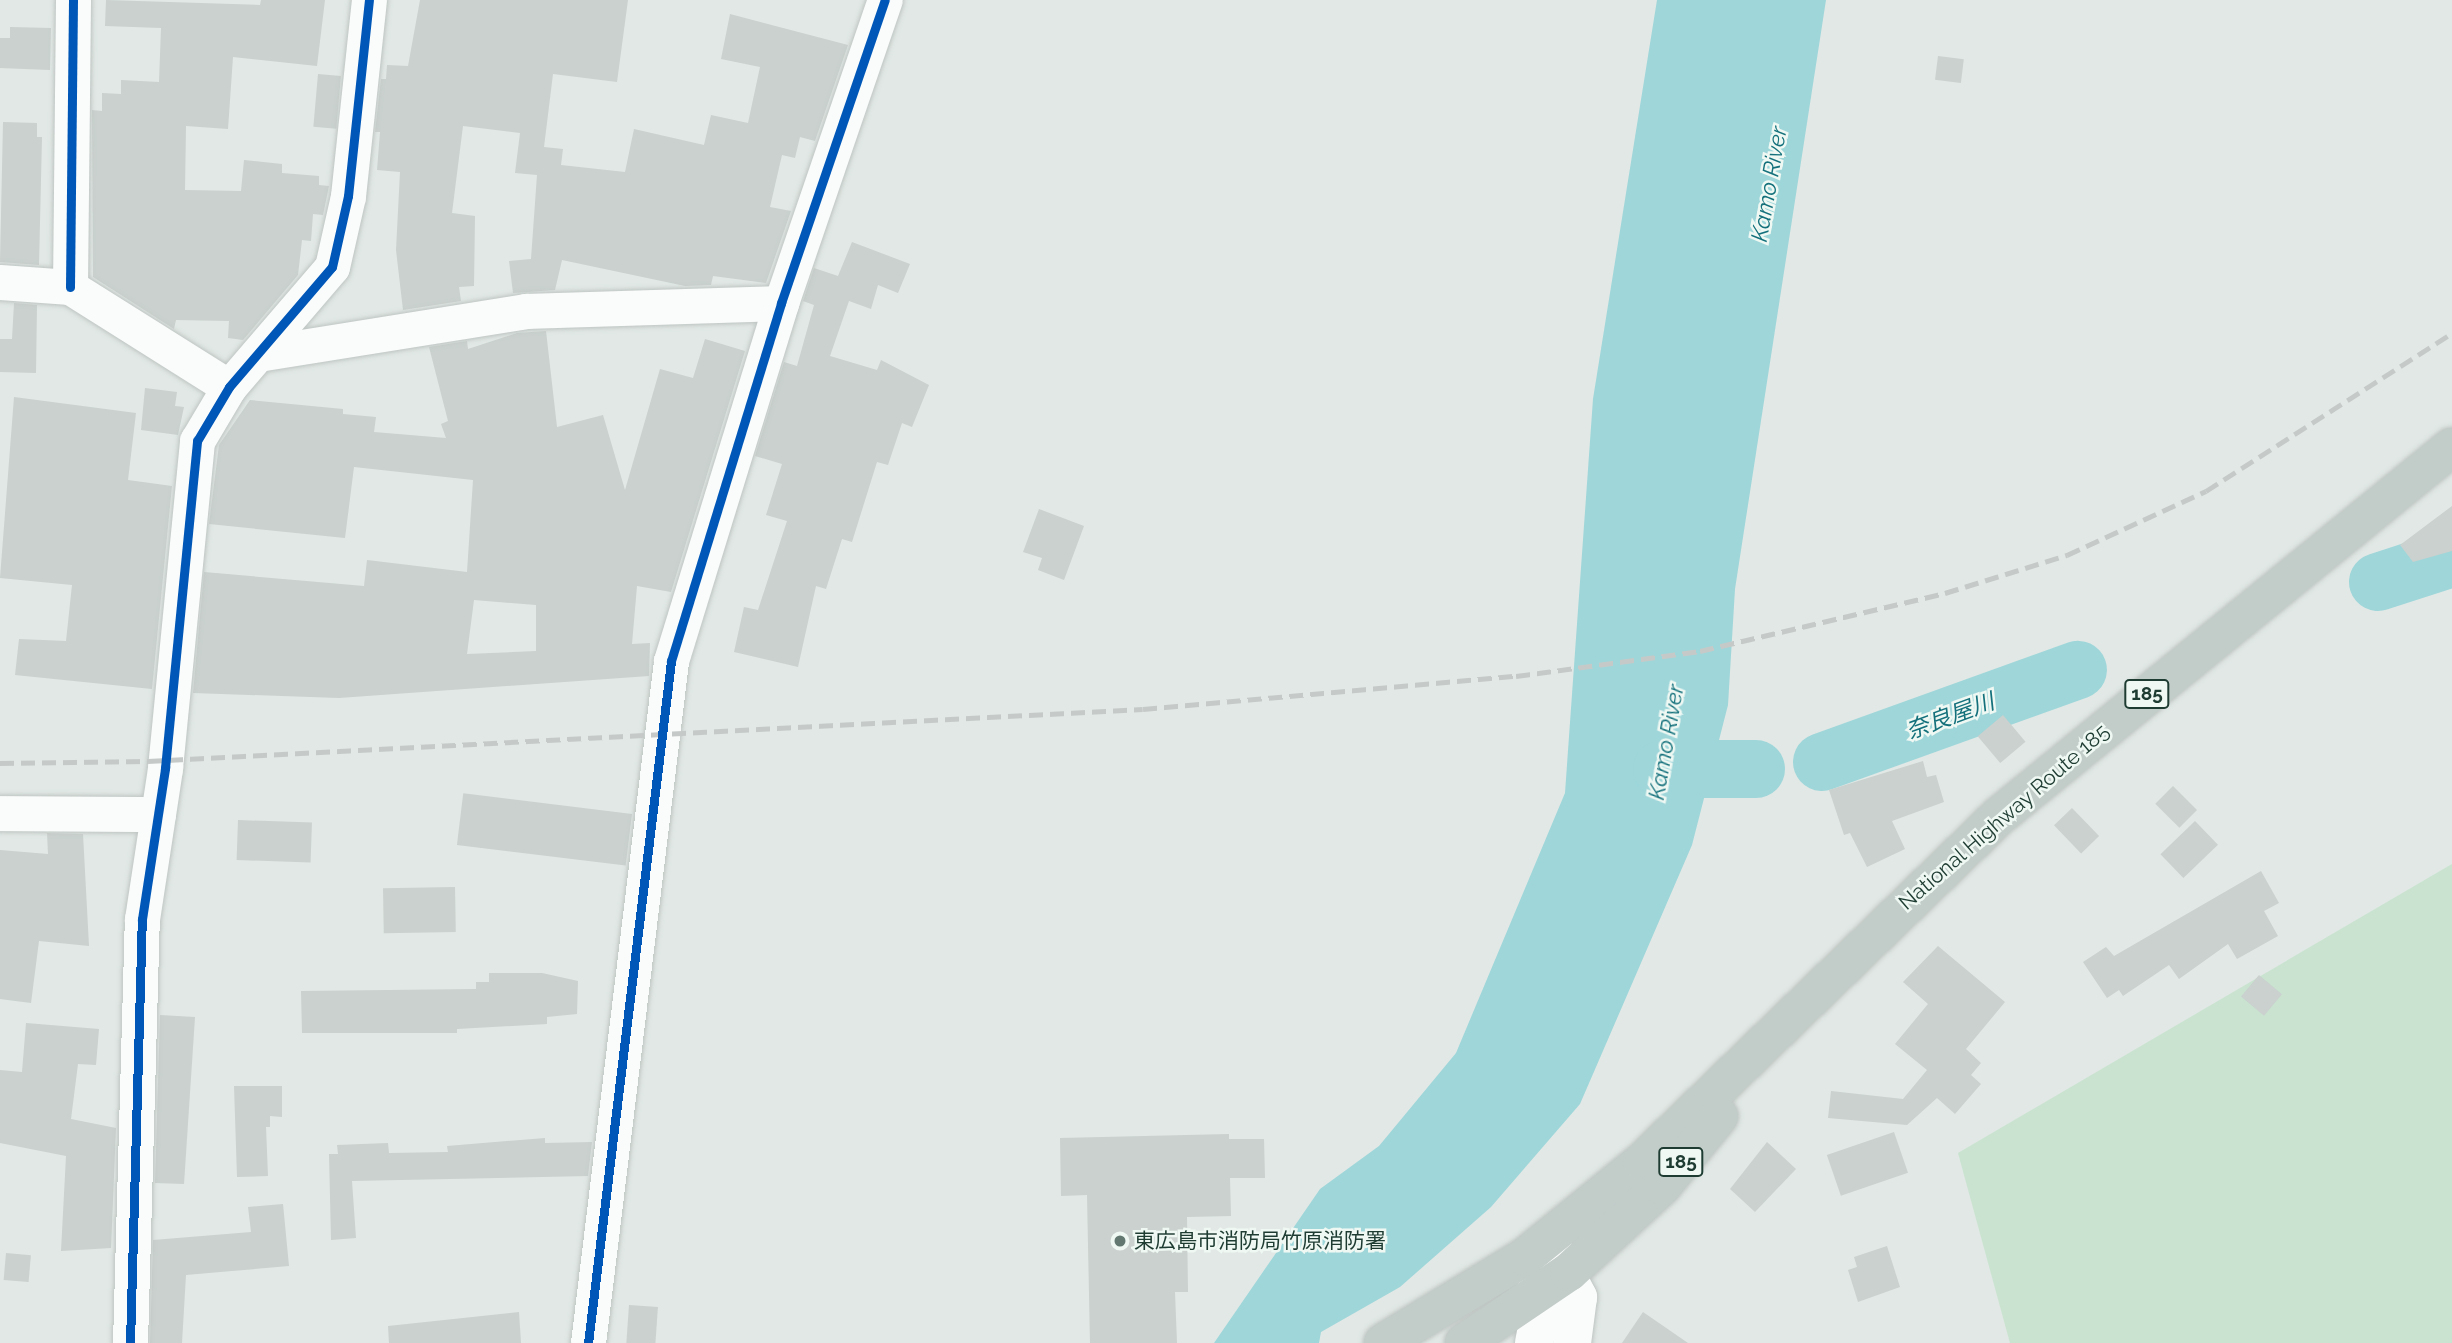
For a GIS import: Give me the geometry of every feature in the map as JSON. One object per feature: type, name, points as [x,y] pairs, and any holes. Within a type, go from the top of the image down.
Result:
[{"type":"highway","name":"National Highway Route 185","points":[[1383,1343],[1527,1256],[1642,1162],[1853,952],[1999,816],[2452,447]]},
{"type":"highway","name":"National Highway Route 185","points":[[1469,1340],[1556,1281],[1662,1186],[1853,952]]},
{"type":"street","points":[[71,287],[74,0]]},
{"type":"street","points":[[130,1343],[142,919],[158,814],[197,440],[229,387],[332,267],[348,196],[369,0]]},
{"type":"street","points":[[588,1343],[671,661],[781,303],[885,0]]},
{"type":"street","points":[[0,282],[71,287],[229,387]]},
{"type":"street","points":[[258,354],[526,311],[781,303]]},
{"type":"street","points":[[0,813],[158,814]]},
{"type":"street","points":[[1527,1256],[1578,1297],[1581,1339]]},
{"type":"street","points":[[1534,1343],[1556,1281]]},
{"type":"green space","points":[[2452,864],[2452,1343],[2010,1343],[1958,1153]]},
{"type":"water","name":"Kamo River","points":[[1657,0],[1826,0],[1735,589],[1728,705],[1692,845],[1580,1104],[1491,1207],[1400,1287],[1321,1332],[1319,1343],[1214,1343],[1320,1189],[1379,1146],[1456,1053],[1565,793],[1593,399]]},
{"type":"building","points":[[106,0],[260,5],[261,0],[325,0],[317,66],[233,57],[228,129],[186,126],[185,190],[241,191],[244,160],[282,164],[282,173],[319,176],[319,185],[329,186],[323,215],[313,214],[311,241],[302,240],[298,275],[243,340],[228,338],[229,321],[176,320],[174,329],[93,277],[92,110],[102,111],[102,93],[121,94],[121,80],[159,82],[161,28],[105,26]]},
{"type":"building","points":[[420,0],[628,0],[617,82],[553,74],[544,147],[563,149],[561,165],[625,172],[634,129],[704,145],[711,115],[748,123],[760,67],[721,59],[730,14],[848,45],[815,141],[800,137],[795,158],[782,155],[770,207],[791,211],[766,283],[713,276],[711,285],[685,286],[562,260],[555,290],[513,293],[509,261],[531,259],[537,175],[515,173],[520,133],[463,126],[452,213],[475,216],[474,286],[459,287],[461,301],[403,310],[396,250],[400,172],[377,170],[380,132],[375,132],[381,79],[386,79],[387,65],[408,66]]},
{"type":"building","points":[[10,27],[51,28],[50,70],[0,68],[0,38],[10,38]]},
{"type":"building","points":[[1938,56],[1964,59],[1961,83],[1935,80]]},
{"type":"building","points":[[318,74],[341,76],[336,129],[313,127]]},
{"type":"building","points":[[3,122],[37,123],[37,137],[42,137],[39,265],[0,262]]},
{"type":"building","points":[[852,242],[910,264],[898,293],[878,285],[871,309],[849,301],[830,356],[877,370],[881,360],[929,385],[912,427],[902,423],[888,465],[877,462],[852,542],[842,539],[826,589],[816,586],[798,667],[734,652],[744,607],[758,610],[787,521],[766,515],[782,464],[755,456],[784,362],[797,366],[814,305],[803,301],[814,268],[838,276]]},
{"type":"building","points":[[14,303],[37,305],[36,373],[0,372],[0,339],[12,339]]},
{"type":"building","points":[[546,331],[557,427],[603,415],[625,490],[660,369],[693,378],[705,339],[745,351],[671,592],[637,586],[632,644],[650,643],[649,676],[339,698],[193,693],[204,572],[364,586],[367,560],[467,572],[473,480],[354,467],[345,538],[209,524],[219,445],[250,400],[343,409],[343,414],[376,417],[374,432],[446,438],[441,424],[448,421],[429,347],[467,341],[468,349],[517,333]],"holes":[[[474,600],[536,605],[536,651],[467,654]]]},
{"type":"building","points":[[145,388],[177,392],[175,406],[184,407],[178,435],[141,430]]},
{"type":"building","points":[[14,397],[136,413],[128,480],[172,486],[152,689],[15,675],[19,639],[66,641],[72,585],[0,578]]},
{"type":"building","points":[[2452,506],[2452,551],[2413,562],[2400,545]]},
{"type":"building","points":[[1039,509],[1084,526],[1064,580],[1038,570],[1042,558],[1023,552]]},
{"type":"building","points":[[2003,715],[2025,742],[2000,763],[1978,736]]},
{"type":"building","points":[[1923,761],[1927,777],[1936,775],[1944,802],[1892,821],[1905,849],[1867,867],[1850,833],[1844,835],[1829,790]]},
{"type":"building","points":[[2173,786],[2197,810],[2179,828],[2155,804]]},
{"type":"building","points":[[463,793],[632,814],[626,866],[457,845]]},
{"type":"building","points":[[2072,808],[2099,836],[2081,853],[2054,825]]},
{"type":"building","points":[[238,820],[312,823],[311,863],[237,860]]},
{"type":"building","points":[[2195,821],[2218,845],[2183,878],[2160,854]]},
{"type":"building","points":[[47,833],[83,834],[89,946],[39,941],[31,1003],[0,999],[0,850],[48,854]]},
{"type":"building","points":[[2261,871],[2279,903],[2264,911],[2278,936],[2237,959],[2228,944],[2179,979],[2169,965],[2123,996],[2119,990],[2107,998],[2083,962],[2106,947],[2114,956]]},
{"type":"building","points":[[455,887],[456,932],[384,933],[383,888]]},
{"type":"building","points":[[1938,946],[2005,1002],[1966,1049],[1981,1063],[1971,1075],[1981,1084],[1955,1114],[1937,1098],[1907,1125],[1828,1118],[1831,1091],[1903,1099],[1927,1070],[1895,1044],[1928,1004],[1903,982]]},
{"type":"building","points":[[489,973],[542,973],[578,981],[577,1014],[547,1017],[547,1024],[457,1029],[457,1033],[302,1033],[301,991],[476,989],[476,982],[489,982]]},
{"type":"building","points":[[2259,975],[2282,994],[2264,1016],[2241,996]]},
{"type":"building","points":[[160,1015],[195,1017],[184,1184],[155,1183]]},
{"type":"building","points":[[26,1023],[99,1029],[96,1065],[78,1064],[71,1119],[116,1128],[111,1248],[61,1251],[66,1156],[0,1143],[0,1070],[22,1072]]},
{"type":"building","points":[[234,1086],[282,1086],[282,1117],[270,1116],[270,1127],[266,1127],[268,1176],[237,1177]]},
{"type":"building","points":[[1894,1132],[1908,1173],[1841,1196],[1827,1155]]},
{"type":"building","points":[[1229,1134],[1229,1139],[1264,1139],[1265,1178],[1230,1178],[1231,1216],[1187,1217],[1188,1292],[1175,1292],[1177,1343],[1090,1343],[1087,1195],[1061,1196],[1060,1138]]},
{"type":"building","points":[[545,1138],[545,1143],[592,1142],[588,1176],[352,1181],[356,1238],[331,1240],[329,1154],[338,1154],[337,1145],[388,1143],[389,1153],[448,1152],[447,1146]]},
{"type":"building","points":[[1767,1142],[1796,1169],[1755,1212],[1730,1189]]},
{"type":"building","points":[[283,1204],[289,1266],[186,1275],[182,1343],[150,1343],[153,1240],[251,1232],[248,1207]]},
{"type":"building","points":[[1887,1246],[1900,1287],[1858,1302],[1848,1270],[1857,1267],[1854,1257]]},
{"type":"building","points":[[6,1253],[31,1255],[29,1282],[4,1280]]},
{"type":"building","points":[[629,1305],[658,1307],[655,1343],[626,1343]]},
{"type":"building","points":[[519,1312],[521,1343],[389,1343],[388,1326]]},
{"type":"building","points":[[1643,1312],[1688,1343],[1622,1343]]},
{"type":"waterway","name":"奈良屋川","points":[[2378,582],[2452,558]]},
{"type":"waterway","name":"奈良屋川","points":[[1822,762],[2078,670]]},
{"type":"waterway","name":"奈良屋川","points":[[1662,769],[1756,769]]},
{"type":"railway","points":[[0,763],[148,761],[1143,709],[1516,676],[1700,651],[1945,593],[2067,555],[2206,491],[2452,333]]},
{"type":"cycle path","points":[[70,287],[73,0]]},
{"type":"cycle path","points":[[130,1343],[142,919],[165,768],[197,441],[229,387],[332,267],[348,196],[369,0]]},
{"type":"cycle path","points":[[588,1343],[671,661],[781,303],[885,0]]},
{"type":"place","name":"東広島市消防局竹原消防署","points":[[1120,1241]]}]
